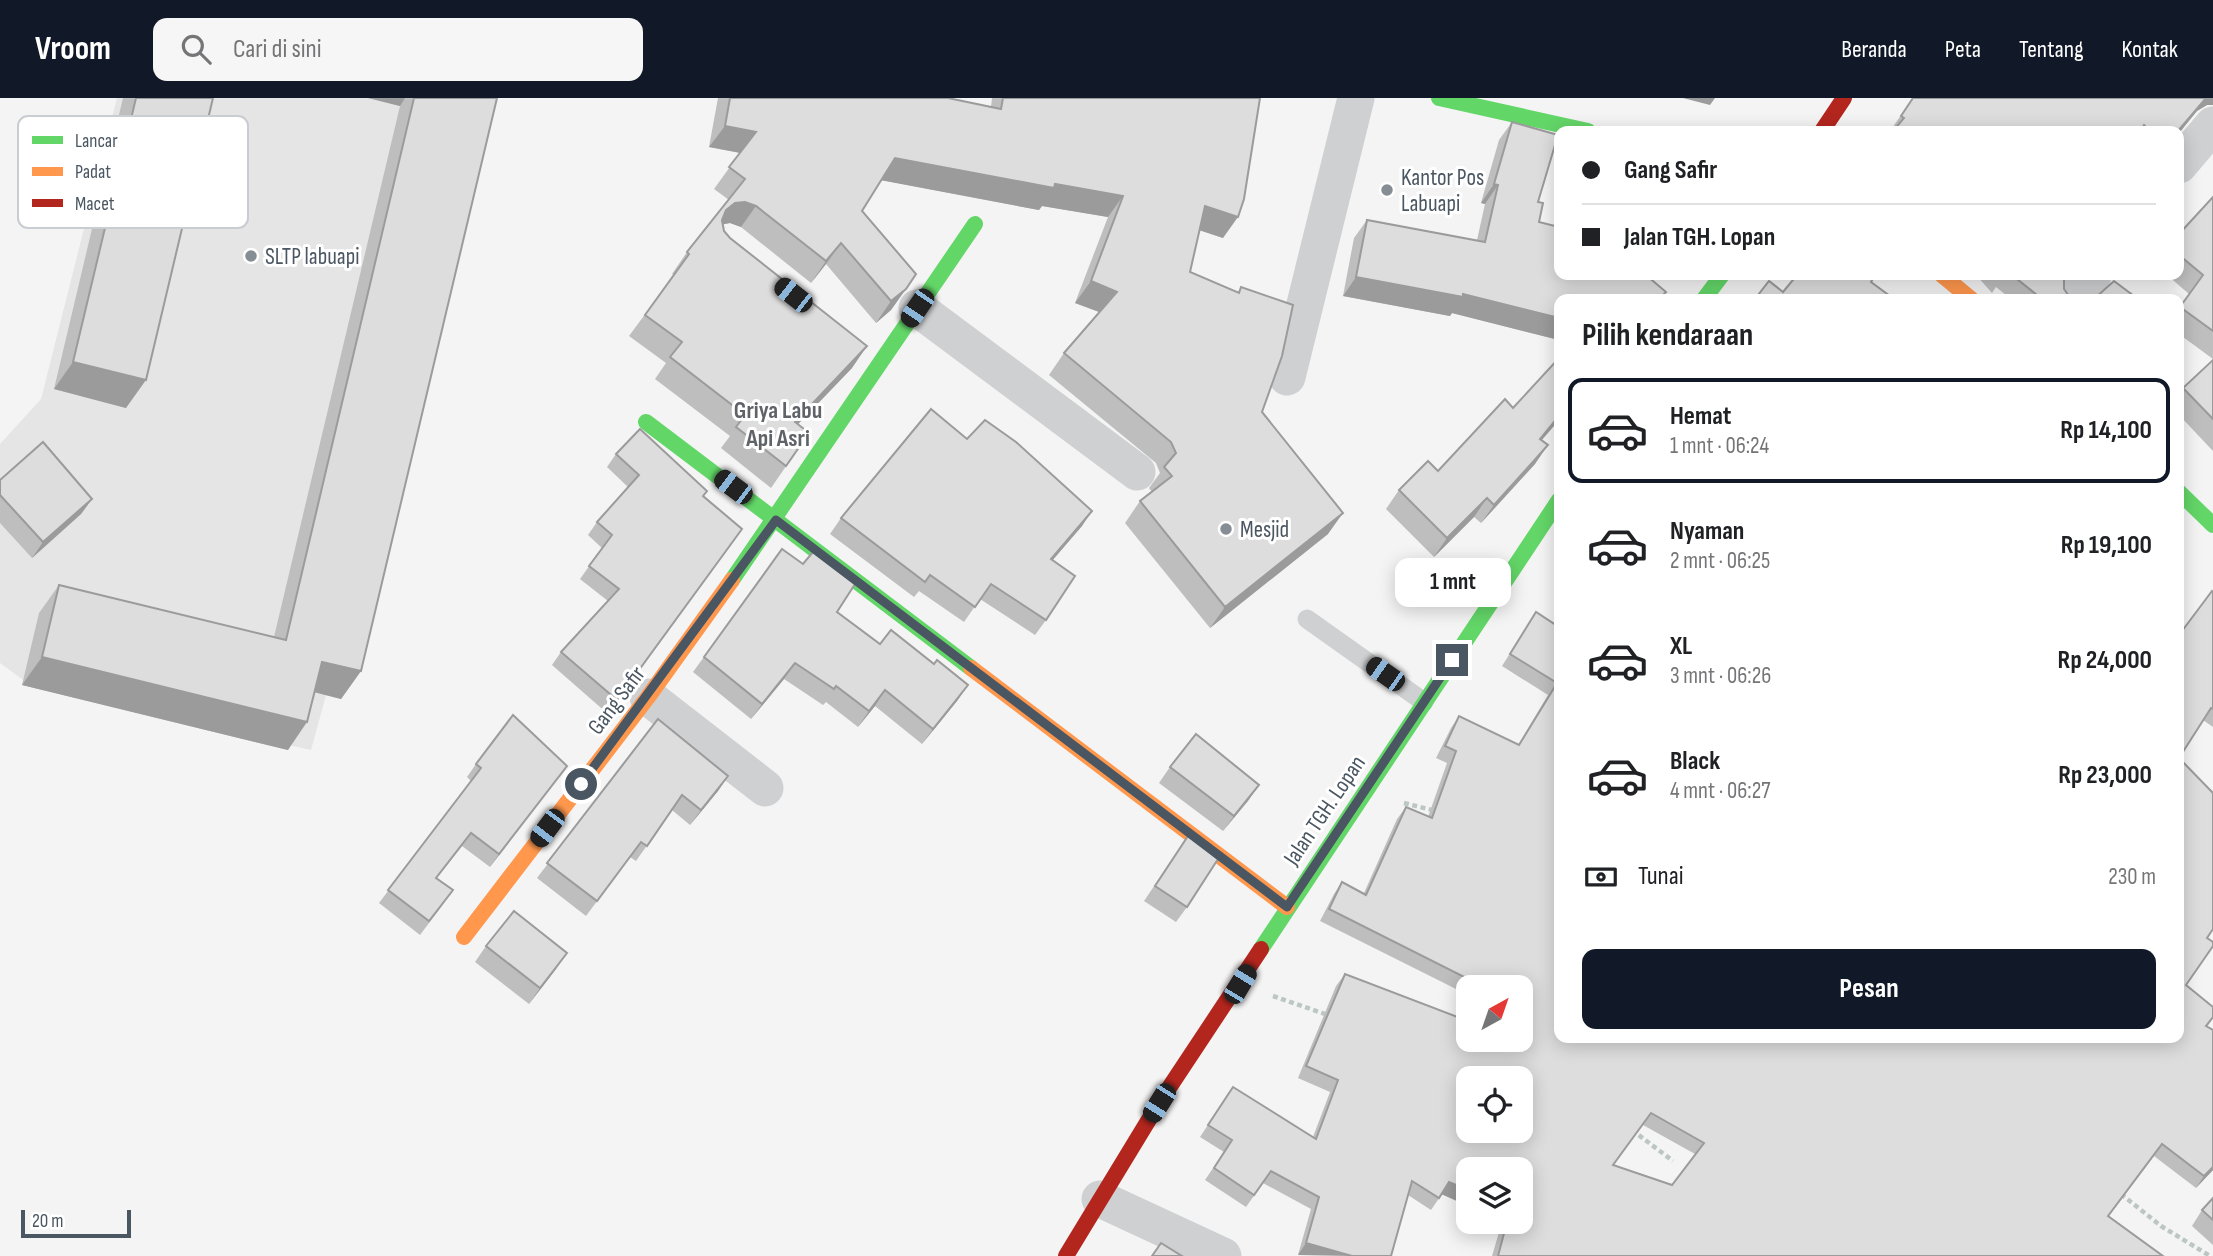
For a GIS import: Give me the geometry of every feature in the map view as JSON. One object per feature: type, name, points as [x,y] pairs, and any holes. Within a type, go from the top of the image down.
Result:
[{"type":"main road","points":[[1439,98],[1533,108],[1576,126]]},
{"type":"main road","points":[[1825,126],[1844,98]]},
{"type":"main road","name":"Gang Safir","points":[[464,937],[648,697],[776,520],[869,354],[917,308],[975,224]]},
{"type":"main road","points":[[1948,280],[1965,294]]},
{"type":"main road","points":[[646,422],[1287,907]]},
{"type":"main road","points":[[2184,497],[2213,525]]},
{"type":"main road","name":"Jalan TGH. Lopan","points":[[1066,1256],[1159,1103],[1240,984],[1363,791],[1554,507]]},
{"type":"street","points":[[1287,377],[1356,98]]},
{"type":"street","points":[[2184,159],[2213,125]]},
{"type":"street","points":[[2077,294],[2089,280]]},
{"type":"street","points":[[917,308],[1137,472]]},
{"type":"street","points":[[648,697],[765,788]]},
{"type":"street","points":[[1100,1199],[1223,1256]]},
{"type":"lane","points":[[1307,619],[1424,702]]},
{"type":"path","points":[[1363,791],[1438,812]]},
{"type":"path","points":[[1240,984],[1334,1017]]},
{"type":"path","points":[[1623,1124],[1673,1161]]},
{"type":"path","points":[[2114,1188],[2161,1226],[2210,1256]]},
{"type":"shaded area","points":[[117,98],[490,98],[311,750],[34,688],[0,663],[0,444],[41,399],[84,228],[248,228],[248,116],[112,116]]},
{"type":"building","points":[[136,98],[213,98],[209,116],[132,116]]},
{"type":"building","points":[[414,98],[497,98],[361,671],[322,662],[307,722],[42,657],[59,585],[286,640]]},
{"type":"building","points":[[730,98],[948,98],[1001,109],[1003,98],[1260,98],[1244,199],[1238,217],[1205,206],[1190,272],[1239,293],[1241,287],[1293,305],[1282,356],[1262,412],[1343,513],[1225,607],[1140,501],[1172,476],[1164,467],[1176,453],[1171,442],[1064,353],[1117,292],[1091,281],[1123,196],[1055,184],[1054,188],[895,158],[862,211],[916,274],[906,289],[891,301],[841,243],[826,261],[756,206],[745,202],[735,203],[726,210],[722,220],[724,231],[730,238],[867,346],[795,422],[809,433],[786,466],[736,427],[745,415],[670,357],[682,342],[645,315],[689,254],[687,252],[745,179],[729,167],[756,132],[725,126]]},
{"type":"building","points":[[1913,98],[2206,98],[2182,126],[1897,126],[1904,118],[1901,116]]},
{"type":"building","points":[[1512,122],[1554,134],[1554,148],[1538,202],[1543,203],[1539,222],[1554,226],[1554,280],[1652,280],[1666,292],[1554,294],[1554,317],[1463,294],[1463,297],[1356,277],[1367,220],[1485,242],[1498,185],[1494,184]]},
{"type":"building","points":[[2213,197],[2213,331],[2184,310],[2184,301],[2203,275],[2184,259],[2184,229]]},
{"type":"building","points":[[105,228],[182,228],[146,380],[73,362]]},
{"type":"building","points":[[1793,280],[1872,280],[1871,282],[1887,294],[1759,294],[1769,281],[1783,292]]},
{"type":"building","points":[[2018,280],[2064,280],[2064,289],[2068,294],[2036,294]]},
{"type":"building","points":[[2114,281],[2131,294],[2100,294]]},
{"type":"building","points":[[2213,360],[2213,419],[2184,389]]},
{"type":"building","points":[[1554,363],[1554,422],[1540,439],[1548,445],[1494,505],[1487,498],[1447,538],[1399,490],[1428,461],[1438,471],[1505,399],[1513,408]]},
{"type":"building","points":[[931,409],[967,439],[985,420],[1016,442],[1092,511],[1051,559],[1075,576],[1046,620],[991,584],[975,607],[930,575],[925,582],[841,518]]},
{"type":"building","points":[[640,429],[707,491],[703,496],[742,529],[617,700],[561,652],[619,589],[589,566],[612,535],[597,522],[639,475],[616,454]]},
{"type":"building","points":[[43,442],[92,499],[43,542],[0,495],[0,480]]},
{"type":"building","points":[[782,549],[803,564],[813,552],[855,584],[837,612],[880,644],[891,630],[934,664],[937,660],[968,685],[933,729],[885,690],[869,711],[836,686],[834,689],[795,663],[762,704],[704,657]]},
{"type":"building","points":[[2212,591],[2213,592],[2213,709],[2211,708],[2184,750],[2184,628]]},
{"type":"building","points":[[1536,612],[1554,624],[1554,681],[1510,654]]},
{"type":"building","points":[[1554,688],[1554,1043],[2184,1043],[2184,763],[2213,793],[2213,929],[2207,938],[2213,942],[2213,946],[2186,985],[2213,1007],[2213,1017],[2206,1026],[2213,1030],[2213,1167],[2204,1176],[2162,1144],[2108,1216],[2163,1256],[1498,1256],[1504,1234],[1533,1234],[1533,1157],[1456,1157],[1456,1185],[1449,1182],[1439,1198],[1412,1181],[1391,1256],[1352,1256],[1306,1243],[1319,1197],[1271,1171],[1254,1195],[1214,1168],[1232,1140],[1208,1125],[1233,1087],[1316,1139],[1338,1080],[1306,1066],[1345,974],[1456,1016],[1456,1052],[1533,1052],[1533,975],[1460,975],[1329,909],[1342,882],[1366,895],[1406,807],[1432,818],[1456,751],[1445,746],[1459,716],[1519,745]],"holes":[[[1651,1113],[1704,1143],[1672,1185],[1613,1165]]]},
{"type":"building","points":[[513,715],[567,766],[499,854],[471,833],[436,878],[453,890],[429,921],[388,890],[481,768],[476,764]]},
{"type":"building","points":[[658,719],[728,776],[701,810],[682,795],[647,846],[641,842],[597,901],[547,863]]},
{"type":"building","points":[[1196,734],[1259,785],[1234,816],[1170,767]]},
{"type":"building","points":[[1188,836],[1218,859],[1187,907],[1155,886]]},
{"type":"building","points":[[514,911],[567,953],[540,988],[486,946]]},
{"type":"building","points":[[2213,1198],[2213,1220],[2202,1210]]},
{"type":"building","points":[[1161,1243],[1182,1256],[1152,1256]]},
{"type":"traffic: fast","points":[[1439,98],[1565,126]]},
{"type":"traffic: fast","points":[[732,580],[975,224]]},
{"type":"traffic: fast","points":[[1708,294],[1718,280]]},
{"type":"traffic: fast","points":[[646,422],[971,668]]},
{"type":"traffic: fast","points":[[2184,497],[2213,525]]},
{"type":"traffic: fast","points":[[1261,949],[1554,508]]},
{"type":"traffic: slow","points":[[1948,280],[1965,294]]},
{"type":"traffic: slow","points":[[464,937],[648,697],[732,580]]},
{"type":"traffic: slow","points":[[971,668],[1287,907]]},
{"type":"traffic: jam","points":[[1825,126],[1844,98]]},
{"type":"traffic: jam","points":[[1066,1256],[1159,1103],[1261,949]]},
{"type":"place","name":"Kantor Pos Labuapi","points":[[1387,190]]},
{"type":"place","name":"SLTP labuapi","points":[[251,256]]},
{"type":"place","name":"Mesjid","points":[[1226,529]]},
{"type":"district","name":"Griya Labu Api Asri","points":[[778,424]]},
{"type":"route","points":[[581,784],[648,697],[776,520],[1287,907],[1452,660]]}]
